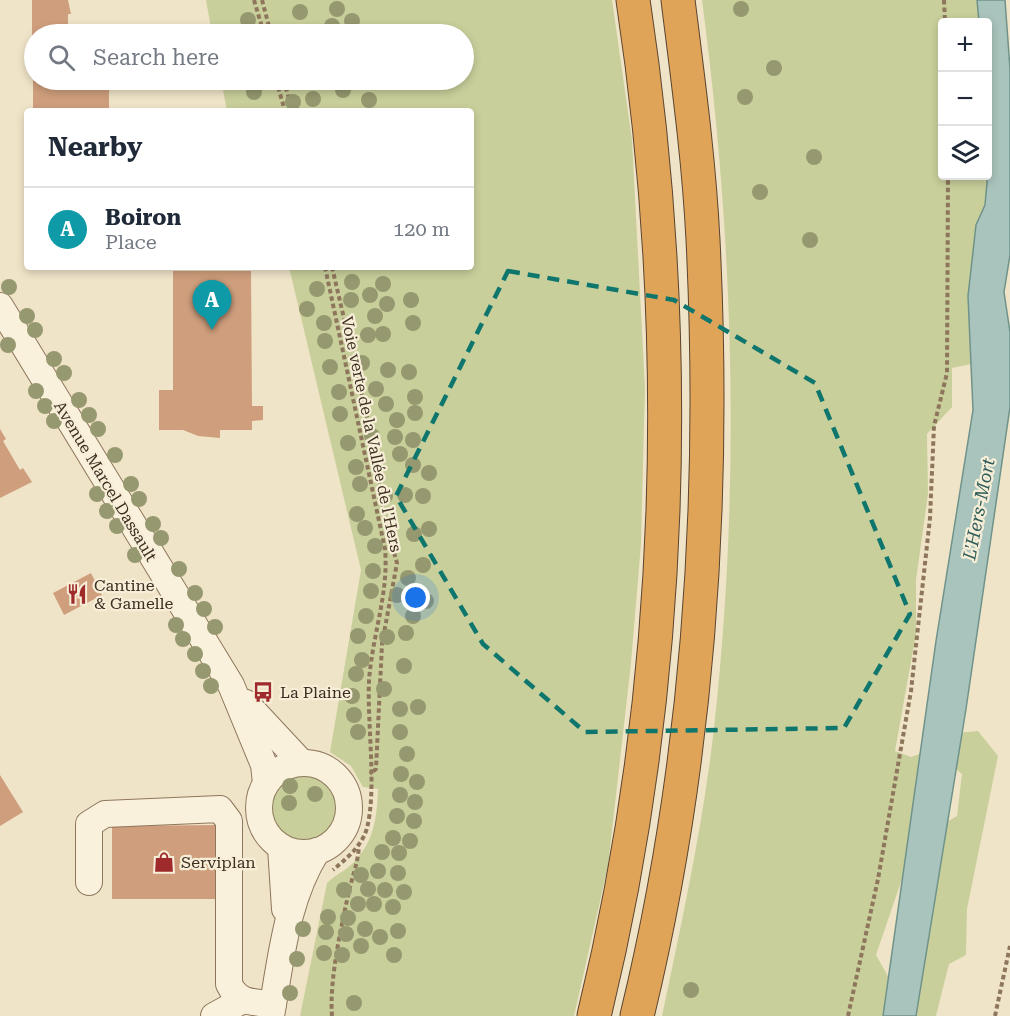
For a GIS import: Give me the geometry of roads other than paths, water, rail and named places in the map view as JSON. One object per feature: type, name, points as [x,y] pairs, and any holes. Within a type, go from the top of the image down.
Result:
[{"type":"highway","points":[[594,1016],[620,894],[646,728],[660,573],[664,476],[665,376],[657,199],[648,97],[633,0]]},
{"type":"highway","points":[[637,1016],[652,956],[687,746],[705,533],[709,434],[703,239],[695,135],[678,0]]},
{"type":"street","name":"Avenue Marcel Dassault","points":[[0,306],[231,685],[264,765],[266,783],[261,792],[258,807],[261,823],[269,837],[281,847]]},
{"type":"street","name":"Avenue Marcel Dassault","points":[[231,685],[301,762]]},
{"type":"street","points":[[266,783],[278,770],[301,762],[329,769],[347,792],[350,806],[348,821],[341,834],[331,845],[305,853],[281,847],[285,891],[285,933]]},
{"type":"street","points":[[89,882],[89,824],[105,814],[220,809],[229,821],[229,984],[233,992],[243,1000],[272,1010],[285,933],[300,885],[317,851]]},
{"type":"street","points":[[214,1016],[243,1000]]},
{"type":"water","name":"L'Hers-Mort","points":[[977,0],[1005,0],[1010,69],[1010,255],[1004,292],[1010,332],[1010,407],[966,709],[916,1016],[883,1016],[936,641],[973,410],[968,296],[976,225],[985,205],[987,180],[992,180],[992,18],[979,18]]},
{"type":"place","name":"Boiron","points":[[212,330]]},
{"type":"place","name":"Cantine & Gamelle","points":[[77,594]]},
{"type":"place","name":"La Plaine","points":[[263,692]]},
{"type":"place","name":"Serviplan","points":[[164,862]]}]
